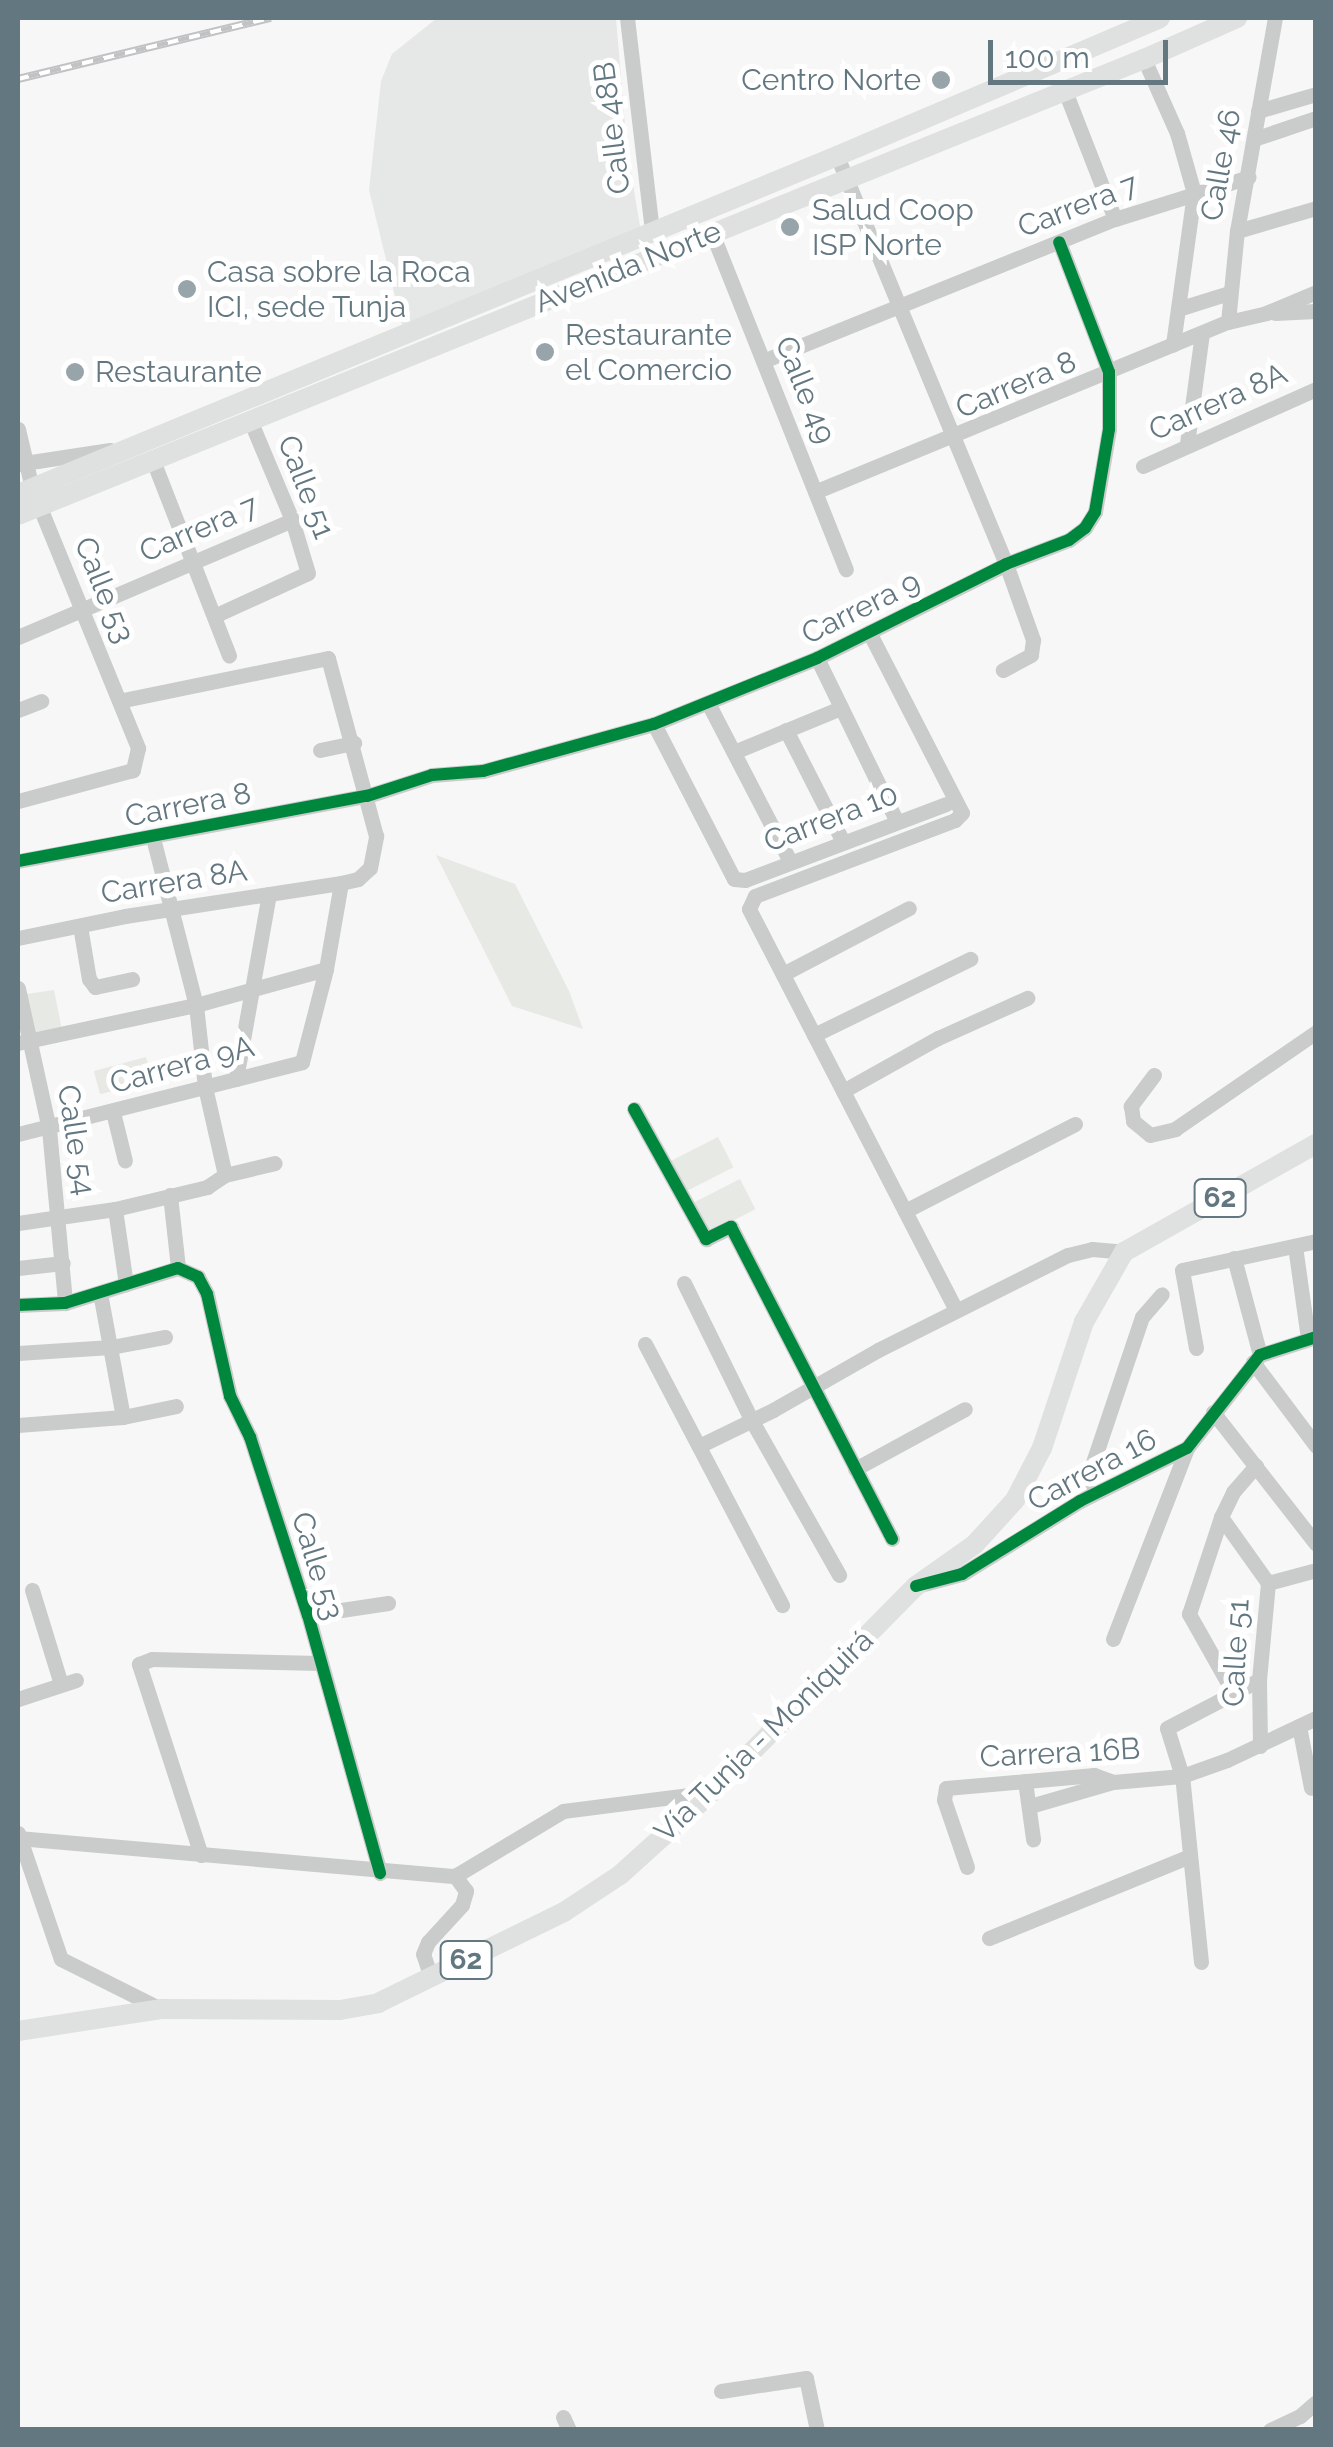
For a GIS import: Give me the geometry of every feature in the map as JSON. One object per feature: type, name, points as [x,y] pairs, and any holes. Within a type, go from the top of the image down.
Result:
[{"type":"main road","name":"Avenida Norte","points":[[18,515],[30,496],[129,448],[837,156],[1160,18]]},
{"type":"main road","name":"Avenida Norte","points":[[30,496],[152,458],[250,420],[1065,92],[1237,18]]},
{"type":"main road","name":"62","points":[[1124,1252],[1316,1144]]},
{"type":"main road","name":"Vía Tunja - Moniquirá","points":[[18,2031],[162,2009],[340,2010],[378,2002],[564,1912],[620,1875],[712,1792],[916,1586],[974,1544],[1016,1500],[1042,1448],[1084,1322],[1124,1252]]},
{"type":"street","name":"Calle 48B","points":[[627,18],[652,232]]},
{"type":"street","name":"Calle 46","points":[[1228,322],[1237,231],[1275,18]]},
{"type":"street","name":"Calle 46","points":[[1144,59],[1177,134],[1194,193]]},
{"type":"street","points":[[1065,92],[1115,218]]},
{"type":"street","points":[[1258,111],[1316,94]]},
{"type":"street","points":[[1254,140],[1316,118]]},
{"type":"street","points":[[837,156],[1006,564],[1033,647],[1030,655],[1002,670]]},
{"type":"street","name":"Carrera 7","points":[[763,362],[1115,218],[1249,177]]},
{"type":"street","points":[[1173,346],[1194,193]]},
{"type":"street","points":[[1237,231],[1316,208]]},
{"type":"street","name":"Calle 49","points":[[712,233],[846,569]]},
{"type":"street","points":[[1059,242],[1109,372]]},
{"type":"street","name":"Carrera 8","points":[[817,491],[954,438],[1228,322],[1266,313],[1316,292]]},
{"type":"street","points":[[1178,309],[1228,293]]},
{"type":"street","points":[[1266,313],[1316,312]]},
{"type":"street","points":[[1187,444],[1202,333]]},
{"type":"street","name":"Carrera 9","points":[[654,724],[817,658],[1006,564],[1069,540],[1085,528],[1100,493],[1109,429],[1109,372]]},
{"type":"street","name":"Carrera 8A","points":[[1144,466],[1316,390]]},
{"type":"street","name":"Calle 51","points":[[214,616],[308,573],[292,520],[250,420]]},
{"type":"street","name":"Calle 53","points":[[18,429],[21,464],[30,496],[138,748],[133,770],[18,802]]},
{"type":"street","points":[[21,464],[129,448]]},
{"type":"street","points":[[152,458],[229,656]]},
{"type":"street","name":"Carrera 7","points":[[18,637],[292,520]]},
{"type":"street","points":[[869,632],[962,813],[954,820],[755,896],[749,909],[956,1310]]},
{"type":"street","points":[[23,1042],[196,1004],[326,970],[341,883],[358,879],[370,868],[377,850],[354,744],[328,658],[119,701]]},
{"type":"street","points":[[817,658],[898,822]]},
{"type":"street","points":[[18,710],[41,701]]},
{"type":"street","points":[[708,702],[790,861]]},
{"type":"street","points":[[734,752],[841,708]]},
{"type":"street","name":"Carrera 8","points":[[18,861],[367,796],[432,775],[483,771],[544,757],[654,724]]},
{"type":"street","name":"Carrera 10","points":[[654,724],[734,879],[746,880],[946,804]]},
{"type":"street","points":[[786,730],[843,842]]},
{"type":"street","points":[[320,750],[354,744]]},
{"type":"street","points":[[152,838],[196,1004],[204,1088],[225,1175]]},
{"type":"street","name":"Carrera 8A","points":[[18,938],[341,883]]},
{"type":"street","points":[[236,1079],[269,894]]},
{"type":"street","points":[[783,974],[909,908]]},
{"type":"street","points":[[80,926],[90,979],[96,986],[132,979]]},
{"type":"street","points":[[814,1035],[970,960]]},
{"type":"street","name":"Carrera 9A","points":[[18,1134],[302,1062],[326,970]]},
{"type":"street","name":"Calle 54","points":[[18,988],[23,1042],[48,1129],[60,1216],[65,1303]]},
{"type":"street","points":[[843,1090],[938,1038],[1026,998]]},
{"type":"street","points":[[1154,1074],[1130,1106],[1133,1121],[1150,1136],[1175,1129],[1316,1032]]},
{"type":"street","points":[[634,1109],[706,1239],[731,1227],[810,1387],[892,1539]]},
{"type":"street","points":[[113,1112],[126,1161]]},
{"type":"street","points":[[905,1211],[1075,1124]]},
{"type":"street","points":[[18,1223],[115,1209],[213,1184],[225,1175],[275,1163]]},
{"type":"street","points":[[18,1305],[65,1303],[178,1268],[170,1195]]},
{"type":"street","points":[[115,1209],[126,1284]]},
{"type":"street","points":[[1196,1348],[1182,1270],[1316,1241]]},
{"type":"street","points":[[1256,1358],[1312,1338],[1295,1246]]},
{"type":"street","points":[[698,1446],[752,1421],[956,1310],[1080,1251],[1124,1252]]},
{"type":"street","points":[[1234,1258],[1256,1358],[1316,1446]]},
{"type":"street","points":[[18,1268],[63,1263]]},
{"type":"street","name":"Calle 53","points":[[178,1268],[198,1277],[206,1294],[230,1396],[250,1437],[308,1615],[380,1873]]},
{"type":"street","points":[[684,1283],[752,1421],[839,1576]]},
{"type":"street","points":[[100,1294],[123,1418]]},
{"type":"street","points":[[1080,1501],[1142,1317],[1162,1294]]},
{"type":"street","points":[[18,1352],[111,1347],[165,1337]]},
{"type":"street","points":[[644,1344],[782,1605]]},
{"type":"street","name":"Carrera 16","points":[[916,1586],[962,1574],[1080,1501],[1186,1448],[1256,1358]]},
{"type":"street","points":[[18,1425],[123,1418],[176,1406]]},
{"type":"street","points":[[855,1469],[965,1409]]},
{"type":"street","points":[[1213,1412],[1316,1544]]},
{"type":"street","points":[[1113,1640],[1186,1448]]},
{"type":"street","points":[[1233,1692],[1189,1614],[1233,1492],[1256,1466]]},
{"type":"street","name":"Calle 51","points":[[1222,1517],[1268,1583],[1260,1680],[1260,1746]]},
{"type":"street","points":[[1268,1583],[1316,1570]]},
{"type":"street","points":[[18,1699],[68,1682],[32,1590]]},
{"type":"street","points":[[308,1615],[388,1603]]},
{"type":"street","points":[[201,1855],[139,1664],[152,1659],[320,1663]]},
{"type":"street","name":"Carrera 16B","points":[[1182,1776],[1167,1728],[1260,1680]]},
{"type":"street","name":"Carrera 16B","points":[[967,1867],[944,1793],[948,1787],[1094,1776],[1114,1782],[1182,1776],[1260,1746],[1316,1718]]},
{"type":"street","points":[[1299,1726],[1311,1788]]},
{"type":"street","points":[[1182,1776],[1201,1962]]},
{"type":"street","points":[[1025,1781],[1034,1839]]},
{"type":"street","points":[[1030,1806],[1114,1782]]},
{"type":"street","points":[[162,2009],[61,1959],[19,1841],[454,1876],[563,1811],[712,1792]]},
{"type":"street","points":[[990,1938],[1190,1856]]},
{"type":"street","points":[[431,1978],[423,1954],[428,1942],[462,1905],[466,1891],[454,1876]]},
{"type":"street","points":[[721,2391],[806,2378],[818,2430]]},
{"type":"street","points":[[1270,2430],[1300,2416],[1316,2402]]},
{"type":"shaded area","points":[[437,18],[616,18],[627,148],[641,232],[402,325],[369,190],[381,81],[392,54]]},
{"type":"shaded area","points":[[436,855],[515,884],[569,991],[583,1029],[512,1006]]},
{"type":"shaded area","points":[[54,990],[64,1040],[29,1040],[20,995]]},
{"type":"shaded area","points":[[146,1057],[152,1080],[100,1094],[94,1071]]},
{"type":"shaded area","points":[[718,1137],[733,1167],[686,1191],[671,1161]]},
{"type":"shaded area","points":[[740,1179],[755,1209],[707,1234],[692,1204]]},
{"type":"railway","points":[[18,79],[271,18]]},
{"type":"cycle path","points":[[18,861],[367,796],[432,775],[483,771],[654,724],[817,658],[1006,564],[1069,540],[1085,528],[1095,512],[1109,429],[1109,372],[1059,242]]},
{"type":"cycle path","points":[[634,1109],[706,1239],[731,1227],[892,1539]]},
{"type":"cycle path","points":[[18,1305],[65,1303],[178,1268],[198,1277],[207,1294],[230,1396],[250,1437],[308,1615],[380,1873]]},
{"type":"cycle path","points":[[916,1586],[962,1574],[1080,1501],[1187,1448],[1260,1355],[1316,1337]]},
{"type":"place","name":"Centro Norte","points":[[941,80]]},
{"type":"place","name":"Salud Coop ISP Norte","points":[[790,227]]},
{"type":"place","name":"Casa sobre la Roca ICI, sede Tunja","points":[[187,289]]},
{"type":"place","name":"Restaurante el Comercio","points":[[545,352]]},
{"type":"place","name":"Restaurante","points":[[75,372]]}]
